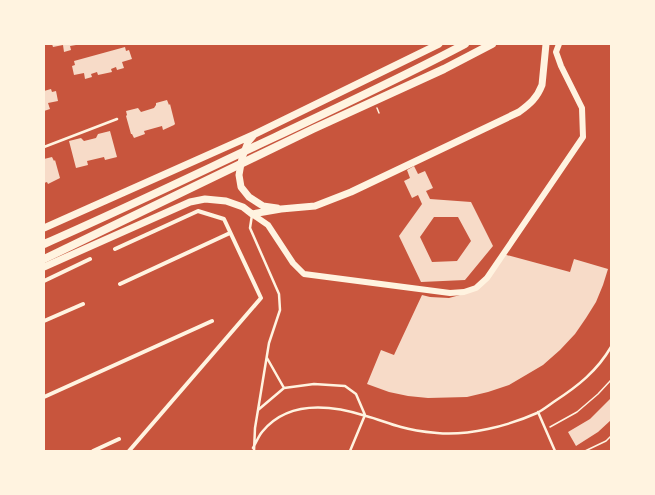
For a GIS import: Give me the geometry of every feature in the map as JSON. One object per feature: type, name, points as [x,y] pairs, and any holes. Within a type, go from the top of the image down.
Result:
[{"type":"highway","points":[[44,244],[102,219],[439,58],[465,44]]},
{"type":"highway","points":[[44,259],[313,129],[444,69],[492,44]]},
{"type":"main road","points":[[44,228],[255,134],[439,44]]},
{"type":"main road","points":[[44,267],[190,202],[205,199],[226,201],[243,207],[252,214],[281,209],[315,206],[352,192],[519,112],[532,103],[542,85],[546,44]]},
{"type":"main road","points":[[255,134],[248,142],[242,158],[239,175],[241,187],[248,197],[263,206],[281,209]]},
{"type":"street","points":[[252,214],[268,225],[292,264],[304,274],[450,293],[464,292],[476,288],[487,278],[583,137],[582,108],[561,66],[556,52],[559,44]]},
{"type":"street","points":[[115,249],[198,211],[224,219],[260,298],[129,451]]},
{"type":"street","points":[[120,284],[230,233]]},
{"type":"street","points":[[44,281],[90,259]]},
{"type":"street","points":[[44,322],[83,304]]},
{"type":"street","points":[[44,397],[212,321]]},
{"type":"street","points":[[93,451],[119,439]]},
{"type":"lane","points":[[44,147],[117,119]]},
{"type":"lane","points":[[252,214],[250,228],[279,294],[280,310],[269,343],[255,428],[253,450]]},
{"type":"lane","points":[[253,450],[262,433],[275,420],[290,412],[307,408],[326,407],[365,415],[401,427],[436,433],[464,433],[496,427],[538,412],[565,395],[588,377],[611,347]]},
{"type":"lane","points":[[267,358],[284,388]]},
{"type":"lane","points":[[258,410],[284,388],[314,384],[345,386],[356,394],[365,415],[350,451]]},
{"type":"lane","points":[[538,412],[555,451]]},
{"type":"path","points":[[546,430],[577,412],[598,394],[611,380]]},
{"type":"path","points":[[585,451],[606,441],[611,436]]},
{"type":"building","points":[[52,44],[76,45],[70,46],[71,50],[64,52],[63,45],[53,47]]},
{"type":"building","points":[[125,47],[126,51],[129,50],[132,59],[122,62],[124,68],[117,70],[116,67],[111,69],[112,72],[98,75],[97,72],[91,74],[92,77],[85,79],[84,73],[74,75],[72,66],[75,65],[74,61]]},
{"type":"building","points":[[51,89],[52,92],[56,91],[58,101],[48,103],[50,109],[44,111],[44,91]]},
{"type":"building","points":[[167,100],[169,105],[170,104],[175,124],[163,130],[162,126],[144,131],[145,134],[134,138],[131,134],[126,111],[138,108],[141,112],[154,108],[156,103]]},
{"type":"building","points":[[110,131],[117,157],[105,160],[104,157],[87,161],[88,165],[76,168],[69,141],[81,138],[84,141],[96,138],[98,134]]},
{"type":"building","points":[[52,157],[54,161],[55,160],[60,178],[48,184],[47,182],[44,183],[44,159]]},
{"type":"building","points":[[414,166],[418,174],[425,171],[433,188],[426,191],[430,199],[471,202],[493,246],[465,280],[421,282],[399,236],[422,204],[418,195],[412,198],[404,181],[410,178],[407,170]],"holes":[[[434,217],[458,217],[471,241],[457,261],[432,262],[420,237]]]},
{"type":"building","points":[[503,254],[570,272],[574,259],[608,269],[596,302],[575,334],[560,350],[543,365],[509,385],[467,397],[428,398],[408,396],[389,392],[367,384],[381,350],[394,355],[422,295],[449,298],[474,290]]},
{"type":"building","points":[[611,398],[611,420],[598,432],[576,446],[568,432],[590,419]]}]
